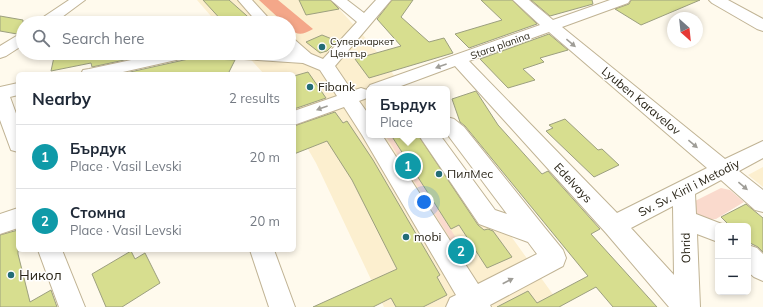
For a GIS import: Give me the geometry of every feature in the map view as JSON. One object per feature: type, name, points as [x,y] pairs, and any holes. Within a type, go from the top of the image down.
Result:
[{"type":"main road","points":[[717,0],[763,26]]},
{"type":"street","points":[[54,16],[78,0]]},
{"type":"street","points":[[245,0],[259,16]]},
{"type":"street","points":[[338,0],[365,21]]},
{"type":"street","points":[[326,66],[384,0]]},
{"type":"street","name":"Lyuben Karavelov","points":[[520,0],[763,203]]},
{"type":"street","name":"Stara planina","points":[[398,86],[458,60],[623,0]]},
{"type":"street","points":[[0,53],[16,43]]},
{"type":"street","points":[[296,50],[305,58]]},
{"type":"street","points":[[296,57],[305,58],[326,66],[366,125]]},
{"type":"street","points":[[99,72],[155,60]]},
{"type":"street","name":"Edelvays","points":[[458,60],[614,226],[686,307]]},
{"type":"street","points":[[16,89],[0,93],[16,139]]},
{"type":"street","points":[[296,117],[366,93]]},
{"type":"street","points":[[374,138],[470,304],[554,258],[457,132],[450,126]]},
{"type":"street","points":[[431,138],[487,217],[537,235]]},
{"type":"street","name":"Sv. Sv. Kiril i Metodiy","points":[[614,226],[763,149]]},
{"type":"street","name":"Ohrid","points":[[684,190],[686,220],[686,307]]},
{"type":"street","points":[[0,224],[16,219]]},
{"type":"street","points":[[686,220],[715,231]]},
{"type":"street","points":[[50,252],[52,260],[72,307]]},
{"type":"street","points":[[263,252],[282,307]]},
{"type":"street","points":[[751,259],[763,269]]},
{"type":"shaded area","points":[[197,0],[331,0],[371,44],[402,86],[366,86],[366,138],[440,138],[562,307],[384,307],[316,163],[296,128],[296,72],[262,72],[251,60],[296,60],[296,16],[211,16]]},
{"type":"shaded area","points":[[259,0],[278,0],[313,29],[300,34],[296,32],[296,16],[276,16]]},
{"type":"shaded area","points":[[387,138],[393,138],[468,257],[463,259]]},
{"type":"shaded area","points":[[763,167],[763,187],[748,175]]},
{"type":"shaded area","points":[[721,188],[730,190],[744,202],[716,219],[706,220],[695,213],[695,201]]},
{"type":"building","points":[[203,0],[229,0],[247,16],[218,16]]},
{"type":"building","points":[[299,0],[330,0],[339,9],[306,15]]},
{"type":"building","points":[[392,0],[413,0],[401,17],[429,42],[444,38],[453,53],[369,78],[355,59],[401,46],[377,19]]},
{"type":"building","points":[[481,0],[512,0],[537,24],[469,48],[455,34],[502,20]]},
{"type":"building","points":[[531,0],[592,0],[593,4],[550,16]]},
{"type":"building","points":[[631,0],[700,0],[672,12],[667,12],[667,14],[641,25],[615,9],[629,4]]},
{"type":"building","points":[[0,16],[16,19],[16,34],[0,31]]},
{"type":"building","points":[[549,34],[568,50],[540,58],[544,62],[523,69],[535,80],[508,88],[480,59]]},
{"type":"building","points":[[322,35],[337,41],[327,51],[320,53],[306,42]]},
{"type":"building","points":[[53,60],[124,60],[92,67],[91,63],[51,71]]},
{"type":"building","points":[[184,60],[235,60],[229,72],[130,72]]},
{"type":"building","points":[[308,72],[326,98],[296,108],[296,75]]},
{"type":"building","points":[[476,91],[498,125],[542,174],[548,171],[600,229],[591,234],[657,307],[613,307],[596,287],[559,307],[497,307],[528,291],[537,303],[588,276],[465,126],[460,122],[452,99]]},
{"type":"building","points":[[335,112],[343,123],[347,121],[373,160],[440,275],[437,277],[447,295],[423,307],[396,307],[391,298],[373,307],[313,307],[397,269],[352,180],[327,141],[296,153],[296,125]]},
{"type":"building","points":[[565,119],[598,150],[602,149],[619,165],[594,177],[546,131],[553,128],[549,125]]},
{"type":"building","points":[[393,138],[420,138],[478,225],[484,230],[488,229],[493,231],[512,257],[487,268],[459,225],[451,229]]},
{"type":"building","points":[[746,204],[763,218],[763,252],[751,244],[751,223],[727,223],[721,217]]},
{"type":"building","points":[[16,231],[16,252],[18,252],[30,302],[51,290],[57,307],[0,307],[0,235]]},
{"type":"building","points":[[129,252],[132,252],[135,259],[145,253],[160,283],[122,307],[106,307],[92,274]]},
{"type":"place","name":"Супермаркет Център","points":[[322,47]]},
{"type":"place","name":"Fibank","points":[[310,87]]},
{"type":"place","name":"Бърдук","points":[[408,166]]},
{"type":"place","name":"ПилМес","points":[[439,174]]},
{"type":"place","name":"mobi","points":[[406,237]]},
{"type":"place","name":"Стомна","points":[[461,251]]},
{"type":"place","name":"Никол","points":[[11,275]]}]
